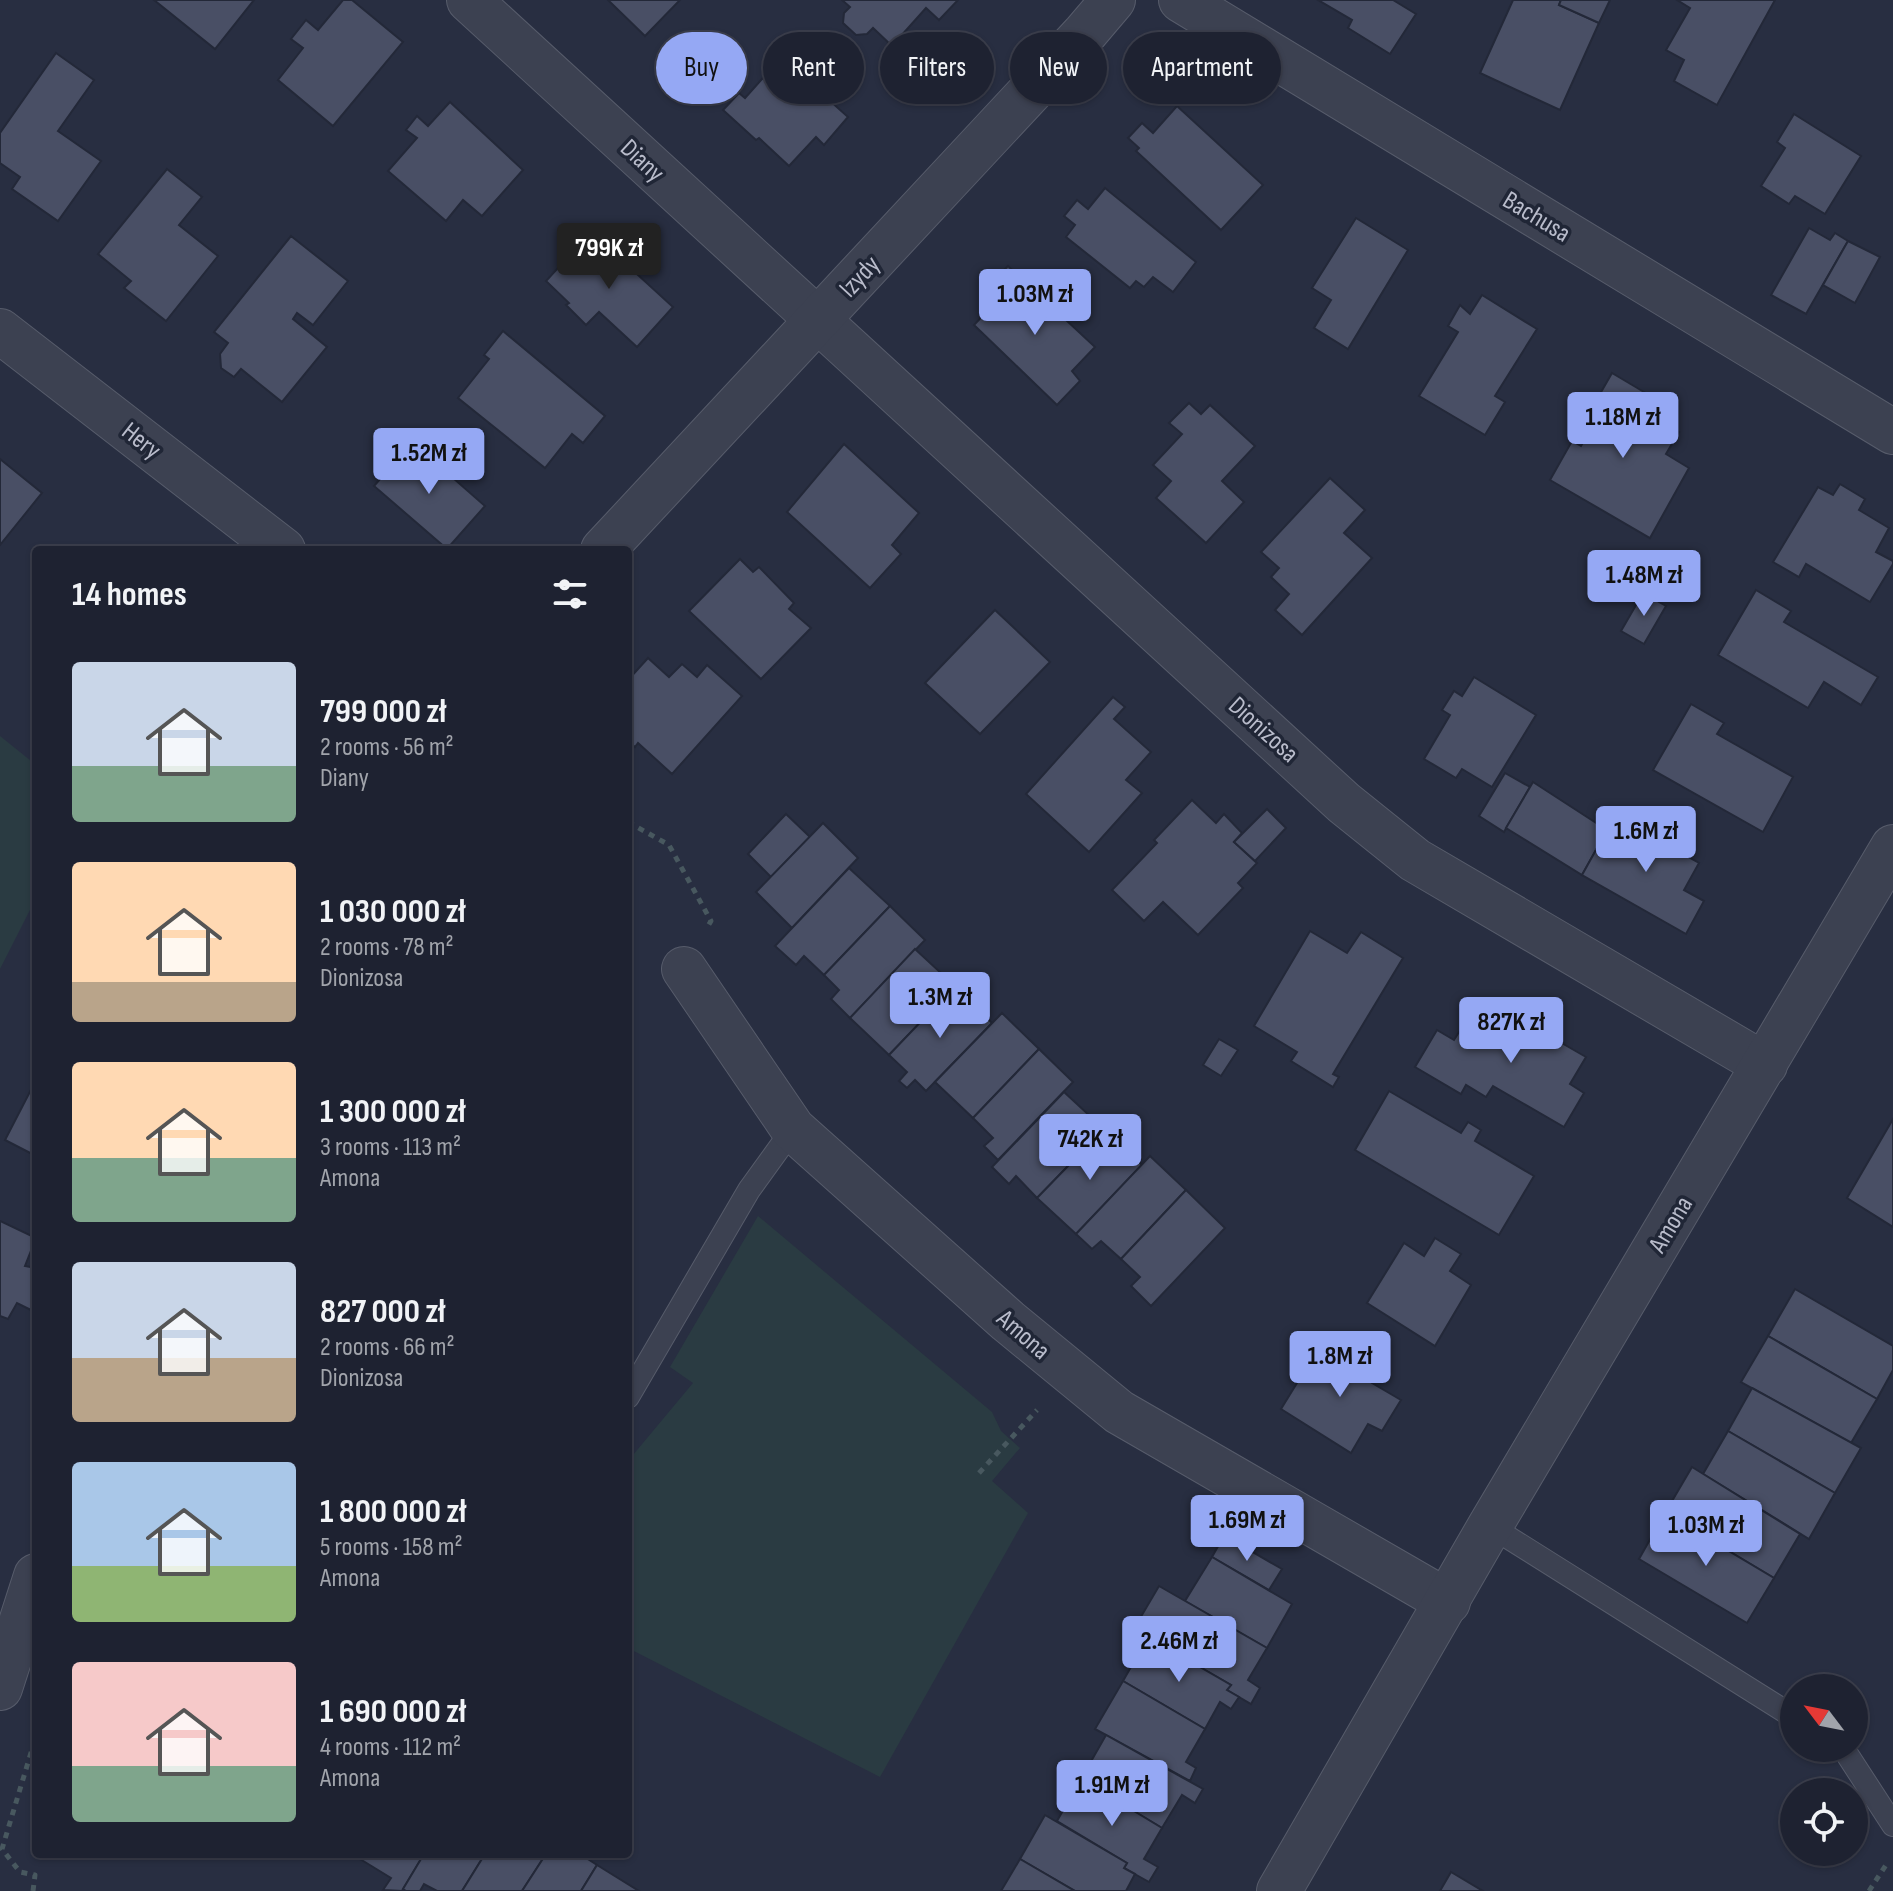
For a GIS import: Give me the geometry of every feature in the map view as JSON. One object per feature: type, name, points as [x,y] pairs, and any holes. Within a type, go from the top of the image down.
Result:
[{"type":"street","name":"Diany","points":[[469,0],[817,321]]},
{"type":"street","name":"Izydy","points":[[607,546],[1113,0]]},
{"type":"street","name":"Bachusa","points":[[1181,0],[1893,432]]},
{"type":"street","name":"Dionizosa","points":[[817,321],[1344,803],[1415,860],[1765,1065]]},
{"type":"street","name":"Hery","points":[[0,331],[278,546]]},
{"type":"street","name":"Amona","points":[[1279,1891],[1490,1526],[1893,847]]},
{"type":"street","name":"Amona","points":[[684,969],[793,1129],[1008,1321],[1119,1412],[1448,1602]]},
{"type":"street","points":[[0,1688],[32,1588]]},
{"type":"lane","points":[[632,1390],[749,1190],[793,1129]]},
{"type":"lane","points":[[1490,1526],[1780,1708]]},
{"type":"lane","points":[[1852,1762],[1893,1825]]},
{"type":"path","points":[[632,824],[669,845],[711,921],[684,969]]},
{"type":"path","points":[[979,1473],[1043,1404]]},
{"type":"path","points":[[32,1749],[1,1848],[20,1872],[35,1875],[33,1891]]},
{"type":"path","points":[[1869,1891],[1893,1856]]},
{"type":"shaded area","points":[[0,736],[32,762],[32,906],[0,969]]},
{"type":"shaded area","points":[[758,1216],[992,1412],[1001,1431],[1020,1448],[992,1481],[1028,1513],[880,1777],[632,1650],[632,1456],[693,1383],[670,1367]]},
{"type":"building","points":[[154,0],[254,0],[215,49]]},
{"type":"building","points":[[343,0],[352,0],[403,42],[333,126],[278,80],[303,48],[291,39],[306,20],[318,30]]},
{"type":"building","points":[[608,0],[680,0],[645,36]]},
{"type":"building","points":[[842,0],[958,0],[939,20],[926,8],[905,32],[880,32],[880,35],[873,28],[867,34],[853,32],[843,23],[844,13],[850,7]]},
{"type":"building","points":[[1318,0],[1393,0],[1416,14],[1390,54],[1348,28],[1352,20]]},
{"type":"building","points":[[1513,0],[1561,0],[1559,5],[1599,23],[1560,110],[1480,73]]},
{"type":"building","points":[[1561,0],[1610,0],[1599,23],[1559,5]]},
{"type":"building","points":[[1677,0],[1775,0],[1717,105],[1674,81],[1684,60],[1666,50],[1690,8]]},
{"type":"building","points":[[56,53],[94,80],[58,131],[101,161],[58,221],[12,189],[20,177],[0,163],[0,133]]},
{"type":"building","points":[[763,78],[763,104],[834,104],[848,117],[824,145],[816,137],[789,166],[723,110],[729,104],[747,104],[747,96]]},
{"type":"building","points":[[450,102],[523,170],[482,216],[463,200],[446,221],[388,171],[417,138],[406,130],[417,116],[428,126]]},
{"type":"building","points":[[1177,106],[1263,185],[1221,230],[1136,151],[1139,148],[1128,138],[1142,123],[1153,133]]},
{"type":"building","points":[[1794,114],[1861,156],[1825,214],[1795,196],[1789,204],[1761,186],[1785,148],[1777,142]]},
{"type":"building","points":[[167,169],[202,197],[179,225],[218,256],[166,321],[124,288],[131,281],[98,254]]},
{"type":"building","points":[[1105,188],[1196,262],[1173,292],[1153,277],[1144,287],[1136,281],[1130,288],[1066,237],[1075,225],[1064,216],[1077,200],[1088,209]]},
{"type":"building","points":[[1356,218],[1408,250],[1348,349],[1314,328],[1331,300],[1312,288]]},
{"type":"building","points":[[1809,228],[1830,240],[1835,233],[1848,241],[1806,314],[1771,295]]},
{"type":"building","points":[[591,232],[673,307],[637,347],[599,312],[586,325],[546,281]]},
{"type":"building","points":[[291,236],[348,281],[313,325],[297,313],[293,319],[327,347],[282,402],[241,369],[234,377],[221,368],[220,354],[228,343],[214,332]]},
{"type":"building","points":[[1848,241],[1880,257],[1855,303],[1823,285]]},
{"type":"building","points":[[1008,266],[1095,347],[1072,371],[1080,381],[1057,405],[974,325],[1004,293],[992,282]]},
{"type":"building","points":[[1482,295],[1537,329],[1495,396],[1505,402],[1485,435],[1419,396],[1458,332],[1448,326],[1460,305],[1470,314]]},
{"type":"building","points":[[503,331],[605,416],[583,443],[572,434],[545,468],[458,398],[489,359],[484,355]]},
{"type":"building","points":[[1612,373],[1644,392],[1635,407],[1679,432],[1666,454],[1689,468],[1650,538],[1550,480],[1572,441],[1581,446],[1586,437],[1581,427]]},
{"type":"building","points":[[1189,403],[1201,414],[1210,405],[1255,446],[1222,481],[1244,502],[1206,543],[1156,498],[1171,481],[1153,465],[1182,434],[1169,423]]},
{"type":"building","points":[[412,442],[485,506],[450,546],[444,546],[374,486]]},
{"type":"building","points":[[844,444],[919,513],[892,545],[901,554],[870,588],[787,512]]},
{"type":"building","points":[[0,459],[42,493],[0,545]]},
{"type":"building","points":[[1330,478],[1365,510],[1344,533],[1372,558],[1302,635],[1275,610],[1289,594],[1271,577],[1279,568],[1261,552]]},
{"type":"building","points":[[1840,484],[1865,499],[1859,510],[1889,528],[1876,552],[1893,561],[1893,564],[1870,602],[1806,564],[1799,577],[1773,562],[1818,487],[1833,495]]},
{"type":"building","points":[[740,559],[753,572],[759,567],[794,603],[789,609],[811,628],[761,679],[689,611]]},
{"type":"building","points":[[1756,590],[1791,611],[1784,622],[1878,677],[1861,705],[1824,682],[1808,708],[1718,655]]},
{"type":"building","points":[[1643,593],[1666,606],[1644,644],[1621,631]]},
{"type":"building","points":[[995,610],[1050,662],[980,734],[925,683]]},
{"type":"building","points":[[648,658],[669,677],[682,664],[697,677],[707,665],[742,696],[672,774],[638,743],[635,747],[632,744],[632,676]]},
{"type":"building","points":[[1474,677],[1536,715],[1492,787],[1462,769],[1456,778],[1424,759],[1450,715],[1442,710],[1454,691],[1462,696]]},
{"type":"building","points":[[1113,697],[1125,707],[1114,719],[1151,752],[1126,780],[1142,793],[1089,852],[1026,794]]},
{"type":"building","points":[[1691,704],[1724,723],[1717,734],[1793,777],[1763,832],[1653,770]]},
{"type":"building","points":[[1505,773],[1530,787],[1504,832],[1479,816]]},
{"type":"building","points":[[1533,782],[1607,830],[1582,875],[1506,828]]},
{"type":"building","points":[[1192,800],[1216,823],[1224,814],[1242,833],[1234,842],[1257,863],[1238,883],[1243,888],[1198,935],[1163,902],[1144,921],[1112,890],[1157,843],[1154,840]]},
{"type":"building","points":[[1267,809],[1286,828],[1255,861],[1234,842]]},
{"type":"building","points":[[786,814],[810,837],[771,877],[748,854]]},
{"type":"building","points":[[1615,816],[1699,863],[1684,890],[1704,901],[1686,934],[1582,875]]},
{"type":"building","points":[[823,823],[858,858],[792,928],[756,892]]},
{"type":"building","points":[[849,868],[890,906],[824,975],[804,956],[796,965],[775,946]]},
{"type":"building","points":[[890,906],[925,940],[850,1018],[831,999],[839,990],[824,975]]},
{"type":"building","points":[[1310,931],[1347,953],[1361,932],[1403,958],[1333,1074],[1339,1077],[1333,1087],[1291,1061],[1297,1052],[1254,1026]]},
{"type":"building","points":[[915,949],[955,986],[889,1055],[850,1018]]},
{"type":"building","points":[[955,986],[992,1023],[926,1091],[915,1080],[907,1088],[899,1081],[907,1072],[889,1055]]},
{"type":"building","points":[[1532,1007],[1555,1019],[1546,1034],[1586,1057],[1570,1084],[1584,1093],[1564,1127],[1493,1086],[1486,1097],[1466,1085],[1461,1094],[1415,1067],[1437,1030],[1454,1040],[1459,1032],[1486,1047],[1507,1012],[1524,1022]]},
{"type":"building","points":[[1002,1013],[1039,1049],[973,1118],[935,1082]]},
{"type":"building","points":[[1219,1039],[1238,1050],[1221,1076],[1203,1065]]},
{"type":"building","points":[[1039,1049],[1073,1082],[998,1160],[984,1146],[993,1138],[973,1118]]},
{"type":"building","points":[[32,1088],[32,1154],[5,1140]]},
{"type":"building","points":[[1389,1091],[1461,1133],[1468,1122],[1481,1130],[1475,1141],[1534,1176],[1499,1235],[1355,1150]]},
{"type":"building","points":[[1064,1092],[1104,1129],[1037,1198],[1016,1176],[1009,1184],[992,1167]]},
{"type":"building","points":[[1893,1119],[1893,1227],[1847,1198]]},
{"type":"building","points":[[1104,1129],[1142,1165],[1076,1234],[1037,1198]]},
{"type":"building","points":[[1150,1156],[1186,1190],[1121,1259],[1101,1241],[1092,1249],[1076,1234]]},
{"type":"building","points":[[1186,1190],[1225,1228],[1151,1306],[1131,1286],[1140,1277],[1121,1259]]},
{"type":"building","points":[[0,1221],[32,1236],[32,1248],[25,1266],[32,1267],[32,1310],[17,1303],[8,1319],[0,1316]]},
{"type":"building","points":[[1435,1238],[1461,1254],[1450,1271],[1471,1285],[1435,1346],[1367,1303],[1404,1243],[1424,1256]]},
{"type":"building","points":[[1795,1289],[1893,1346],[1893,1370],[1877,1399],[1768,1336]]},
{"type":"building","points":[[1768,1336],[1877,1399],[1851,1443],[1741,1382]]},
{"type":"building","points":[[1321,1344],[1359,1368],[1366,1357],[1382,1368],[1372,1383],[1401,1400],[1382,1431],[1368,1424],[1351,1453],[1281,1409]]},
{"type":"building","points":[[1752,1388],[1861,1448],[1835,1493],[1728,1431]]},
{"type":"building","points":[[1728,1431],[1835,1493],[1809,1539],[1703,1474]]},
{"type":"building","points":[[1692,1467],[1800,1534],[1774,1578],[1665,1513]]},
{"type":"building","points":[[1665,1513],[1774,1578],[1747,1623],[1639,1559]]},
{"type":"building","points":[[1230,1539],[1282,1569],[1269,1590],[1212,1557],[1221,1541]]},
{"type":"building","points":[[1212,1557],[1292,1604],[1267,1648],[1185,1601]]},
{"type":"building","points":[[1159,1586],[1267,1648],[1248,1680],[1260,1688],[1251,1704],[1227,1690],[1231,1685],[1148,1637],[1154,1628],[1139,1620]]},
{"type":"building","points":[[1148,1637],[1231,1685],[1227,1690],[1239,1697],[1231,1709],[1220,1702],[1205,1729],[1123,1681]]},
{"type":"building","points":[[1123,1681],[1205,1729],[1186,1762],[1196,1768],[1190,1781],[1095,1729]]},
{"type":"building","points":[[1106,1735],[1203,1789],[1195,1803],[1182,1795],[1162,1828],[1081,1779]]},
{"type":"building","points":[[1081,1779],[1162,1828],[1144,1859],[1158,1867],[1149,1882],[1124,1868],[1127,1863],[1057,1821]]},
{"type":"building","points":[[1045,1815],[1127,1863],[1124,1868],[1135,1874],[1126,1891],[1075,1891],[1020,1859]]},
{"type":"building","points":[[422,1858],[402,1891],[383,1890],[391,1878],[360,1859]]},
{"type":"building","points":[[422,1858],[483,1858],[462,1891],[437,1891],[424,1884],[420,1891],[403,1889]]},
{"type":"building","points":[[483,1858],[543,1858],[522,1891],[462,1891]]},
{"type":"building","points":[[543,1858],[586,1858],[597,1865],[581,1891],[522,1891]]},
{"type":"building","points":[[1020,1859],[1075,1891],[1001,1891]]},
{"type":"building","points":[[597,1865],[639,1891],[581,1891]]},
{"type":"building","points":[[1451,1872],[1483,1891],[1440,1891]]}]
